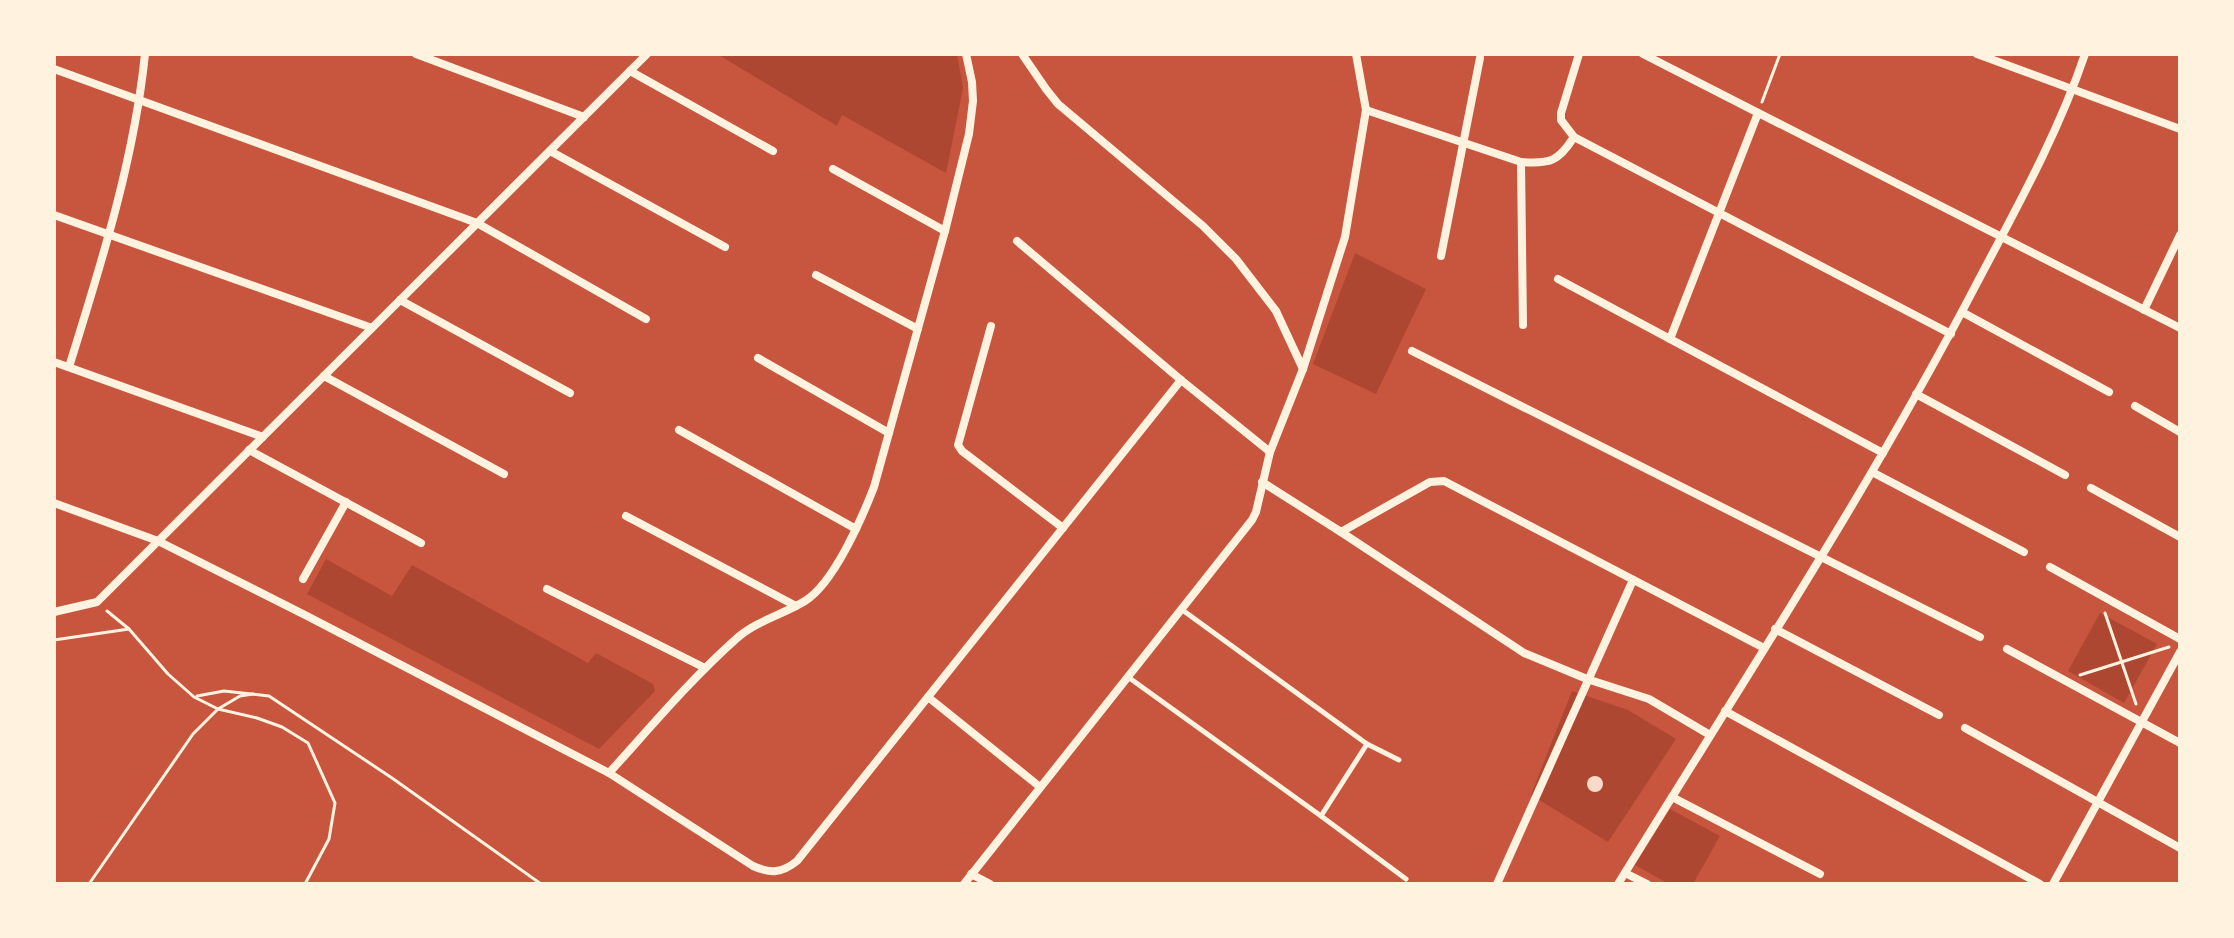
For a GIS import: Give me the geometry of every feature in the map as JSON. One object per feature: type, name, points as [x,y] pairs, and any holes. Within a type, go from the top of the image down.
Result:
[{"type":"street","points":[[69,367],[110,235],[140,101],[145,54]]},
{"type":"street","points":[[416,54],[584,117]]},
{"type":"street","points":[[54,612],[97,602],[647,54]]},
{"type":"street","points":[[609,773],[705,668],[736,639],[756,624],[815,594],[829,577],[856,529],[874,487],[969,134],[973,101],[966,54]]},
{"type":"street","points":[[1022,54],[1058,104],[1203,226],[1236,259],[1276,311],[1303,369]]},
{"type":"street","points":[[964,884],[1256,512],[1270,452],[1303,369],[1345,237],[1366,110],[1356,54]]},
{"type":"street","points":[[1579,54],[1561,113],[1561,120],[1574,137],[1951,334]]},
{"type":"street","points":[[1643,54],[2180,328]]},
{"type":"street","points":[[1977,54],[2180,129]]},
{"type":"street","points":[[1618,884],[1872,472],[1951,334],[2073,91],[2085,54]]},
{"type":"street","points":[[1441,256],[1480,58]]},
{"type":"street","points":[[54,69],[477,223],[646,319]]},
{"type":"street","points":[[630,71],[773,151]]},
{"type":"street","points":[[1366,110],[1521,162],[1556,158],[1562,155],[1574,137]]},
{"type":"street","points":[[1670,339],[1758,113]]},
{"type":"street","points":[[550,151],[725,247]]},
{"type":"street","points":[[1521,162],[1523,325]]},
{"type":"street","points":[[833,169],[945,231]]},
{"type":"street","points":[[54,215],[372,328]]},
{"type":"street","points":[[2144,310],[2180,235]]},
{"type":"street","points":[[1017,241],[1270,452]]},
{"type":"street","points":[[816,275],[918,329]]},
{"type":"street","points":[[1558,279],[1883,453]]},
{"type":"street","points":[[400,300],[570,393]]},
{"type":"street","points":[[1962,312],[2109,392]]},
{"type":"street","points":[[991,326],[958,445],[1063,528]]},
{"type":"street","points":[[1412,351],[1980,637]]},
{"type":"street","points":[[758,358],[889,433]]},
{"type":"street","points":[[54,362],[263,437]]},
{"type":"street","points":[[324,376],[504,474]]},
{"type":"street","points":[[54,503],[158,541],[609,773],[753,866],[777,873],[797,861],[1181,380]]},
{"type":"street","points":[[1916,394],[2065,475]]},
{"type":"street","points":[[2135,406],[2180,432]]},
{"type":"street","points":[[679,430],[856,529]]},
{"type":"street","points":[[249,450],[421,543]]},
{"type":"street","points":[[1872,472],[2024,552]]},
{"type":"street","points":[[1341,532],[1430,482],[1444,481],[1764,648]]},
{"type":"street","points":[[1262,482],[1511,646],[1537,660],[1649,699],[1710,735]]},
{"type":"street","points":[[2091,488],[2180,537]]},
{"type":"street","points":[[303,579],[346,502]]},
{"type":"street","points":[[626,516],[796,606]]},
{"type":"street","points":[[2050,567],[2180,642]]},
{"type":"street","points":[[1497,884],[1633,580]]},
{"type":"street","points":[[547,589],[705,668]]},
{"type":"street","points":[[1775,629],[1939,715]]},
{"type":"street","points":[[2007,649],[2180,743]]},
{"type":"street","points":[[2053,884],[2180,652]]},
{"type":"street","points":[[928,697],[1040,787]]},
{"type":"street","points":[[1725,711],[2040,884]]},
{"type":"street","points":[[1965,728],[2180,848]]},
{"type":"street","points":[[1672,797],[1820,874]]},
{"type":"street","points":[[1625,873],[1647,884]]},
{"type":"street","points":[[971,874],[990,884]]},
{"type":"lane","points":[[1181,609],[1367,744],[1399,760]]},
{"type":"lane","points":[[1128,677],[1406,879]]},
{"type":"lane","points":[[1321,816],[1367,744]]},
{"type":"path","points":[[1758,113],[1780,54]]},
{"type":"path","points":[[2099,594],[2142,722]]},
{"type":"path","points":[[97,602],[129,629],[168,674],[194,697],[218,709],[282,727],[308,743],[335,803],[329,839],[305,884]]},
{"type":"path","points":[[54,640],[129,629]]},
{"type":"path","points":[[2064,680],[2180,642]]},
{"type":"path","points":[[194,697],[224,691],[269,696],[541,884]]},
{"type":"path","points":[[89,884],[193,734],[218,709],[240,696],[257,693]]},
{"type":"shaded area","points":[[717,54],[957,54],[963,88],[946,173],[842,115],[837,126]]},
{"type":"shaded area","points":[[1355,253],[1426,289],[1376,394],[1313,364]]},
{"type":"shaded area","points":[[326,559],[392,596],[412,565],[588,663],[596,653],[653,684],[655,691],[599,749],[307,594]]},
{"type":"shaded area","points":[[2100,613],[2157,644],[2124,703],[2068,671]]},
{"type":"shaded area","points":[[1572,691],[1628,710],[1676,739],[1608,842],[1531,795]]},
{"type":"shaded area","points":[[1670,809],[1720,836],[1693,884],[1669,884],[1635,865]]},
{"type":"building","points":[[1595,776],[1603,784],[1595,792],[1587,784]]}]
